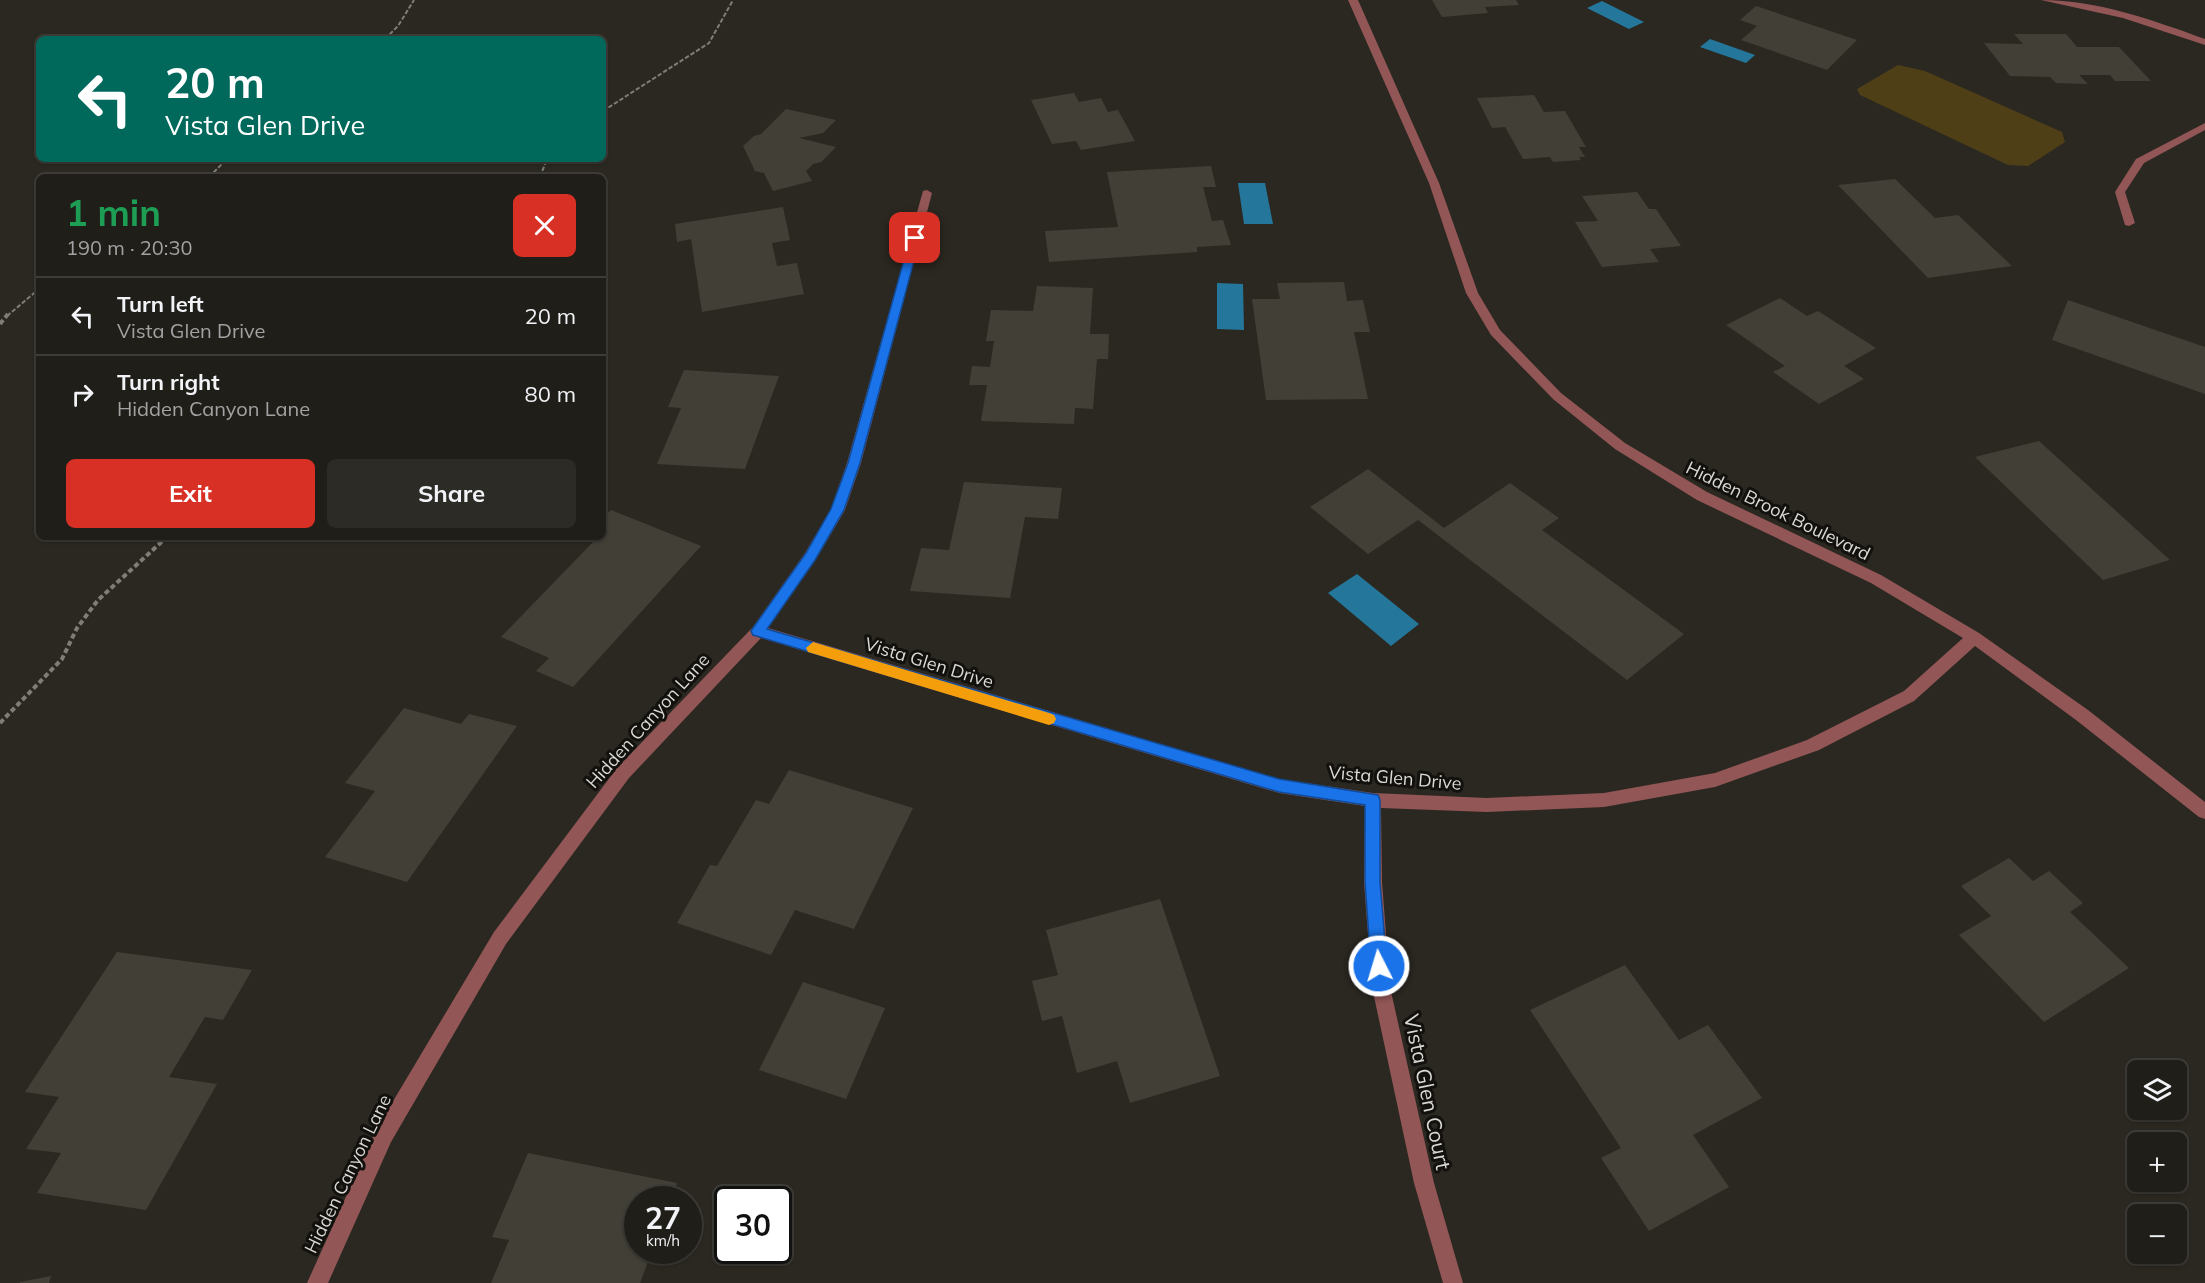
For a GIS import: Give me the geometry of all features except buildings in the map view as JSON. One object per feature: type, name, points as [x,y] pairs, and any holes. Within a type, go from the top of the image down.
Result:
[{"type":"street","name":"Hidden Brook Boulevard","points":[[1353,0],[1434,183],[1472,293],[1495,332],[1557,396],[1620,447],[1702,496],[1876,579],[1974,637],[2082,715],[2205,812]]},
{"type":"street","points":[[2046,0],[2110,11],[2205,42]]},
{"type":"street","points":[[2129,223],[2120,192],[2140,161],[2205,126]]},
{"type":"street","name":"Hidden Canyon Lane","points":[[317,1283],[384,1136],[500,938],[623,773],[758,631],[810,557],[838,510],[854,463],[927,193]]},
{"type":"street","name":"Vista Glen Drive","points":[[758,631],[1279,786],[1373,800],[1487,805],[1604,800],[1715,780],[1813,746],[1909,696],[1974,637]]},
{"type":"street","name":"Vista Glen Court","points":[[1373,800],[1373,882],[1381,987],[1424,1183],[1454,1283]]},
{"type":"path","points":[[388,36],[398,26],[414,0]]},
{"type":"path","points":[[606,109],[709,42],[733,0]]},
{"type":"path","points":[[212,174],[223,162]]},
{"type":"path","points":[[0,324],[9,313],[36,291]]},
{"type":"path","points":[[0,723],[62,659],[77,628],[98,600],[164,540]]},
{"type":"shaded area","points":[[1898,65],[1925,71],[2062,132],[2065,142],[2028,166],[2008,165],[1860,95],[1857,89]]},
{"type":"water","points":[[1602,1],[1644,22],[1629,29],[1587,8]]},
{"type":"water","points":[[1710,39],[1755,55],[1746,63],[1700,47]]},
{"type":"water","points":[[1238,183],[1265,183],[1273,224],[1244,224]]},
{"type":"water","points":[[1217,283],[1243,284],[1244,330],[1217,329]]},
{"type":"water","points":[[1357,574],[1419,624],[1391,646],[1328,593]]},
{"type":"slow traffic","points":[[813,648],[1049,719]]},
{"type":"route","points":[[915,238],[854,463],[838,510],[810,557],[758,631],[1279,786],[1373,800],[1373,882],[1379,966]]}]
